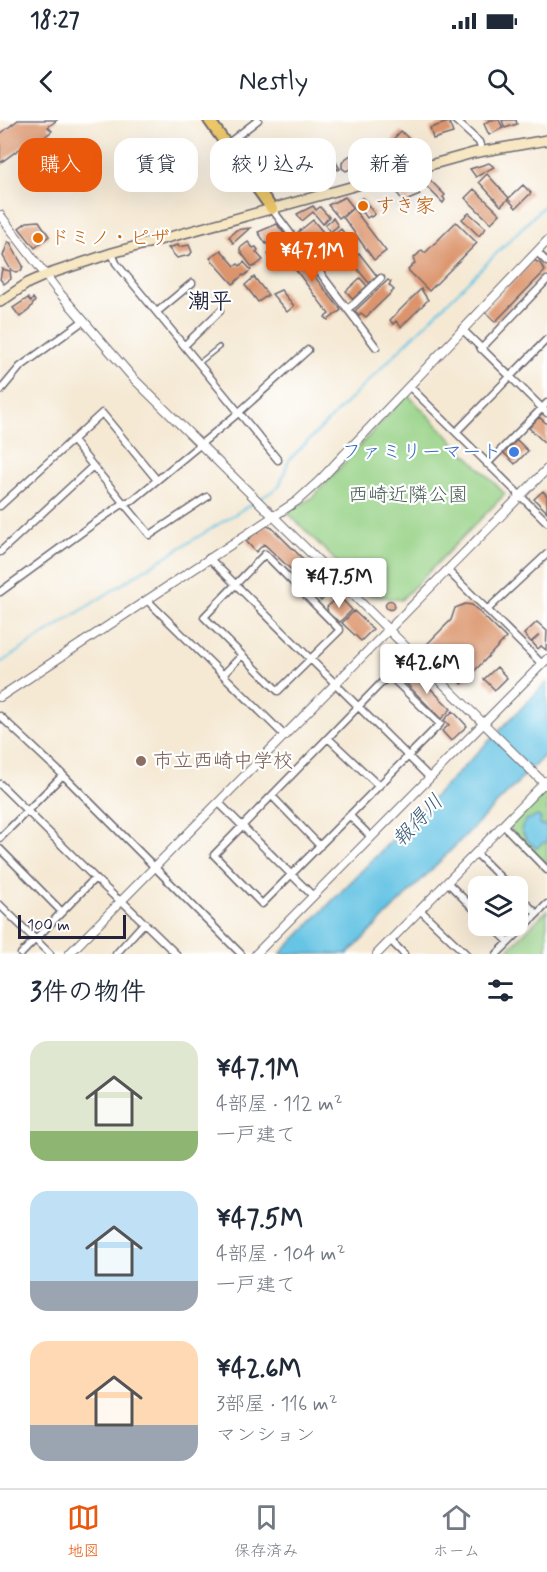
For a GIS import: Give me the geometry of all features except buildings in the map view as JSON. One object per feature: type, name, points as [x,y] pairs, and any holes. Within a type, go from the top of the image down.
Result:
[{"type":"main road","points":[[209,120],[222,138]]},
{"type":"main road","points":[[0,302],[28,283],[46,275],[112,253],[482,151],[547,140]]},
{"type":"main road","points":[[260,192],[272,209]]},
{"type":"street","points":[[235,138],[258,120]]},
{"type":"street","points":[[455,120],[479,142],[482,151]]},
{"type":"street","points":[[272,209],[376,347]]},
{"type":"street","points":[[0,215],[83,321],[134,380],[546,783],[377,954]]},
{"type":"street","points":[[272,254],[291,235]]},
{"type":"street","points":[[0,697],[297,501],[319,481],[547,241]]},
{"type":"street","points":[[537,252],[547,262]]},
{"type":"street","points":[[112,253],[116,263],[278,460]]},
{"type":"street","points":[[347,309],[381,278]]},
{"type":"street","points":[[481,348],[547,280]]},
{"type":"street","points":[[157,312],[192,283]]},
{"type":"street","points":[[184,345],[220,311]]},
{"type":"street","points":[[0,391],[20,367],[83,321]]},
{"type":"street","points":[[463,330],[545,408],[487,464]]},
{"type":"street","points":[[456,432],[547,339]]},
{"type":"street","points":[[0,592],[124,502],[133,500],[308,350]]},
{"type":"street","points":[[409,386],[547,522]]},
{"type":"street","points":[[0,506],[102,413],[157,480]]},
{"type":"street","points":[[72,440],[150,536],[207,497]]},
{"type":"street","points":[[0,552],[93,466]]},
{"type":"street","points":[[69,954],[547,469]]},
{"type":"street","points":[[265,554],[340,630],[278,691],[204,617],[236,585],[265,554]]},
{"type":"street","points":[[488,610],[547,555]]},
{"type":"street","points":[[209,558],[429,777]]},
{"type":"street","points":[[256,954],[544,662],[447,570]]},
{"type":"street","points":[[147,600],[285,736]]},
{"type":"street","points":[[223,675],[242,655]]},
{"type":"street","points":[[389,675],[440,724],[262,904],[214,855],[358,707],[389,675]]},
{"type":"street","points":[[0,716],[63,775],[241,954]]},
{"type":"street","points":[[328,738],[379,786]]},
{"type":"street","points":[[0,838],[63,775]]},
{"type":"street","points":[[0,784],[176,954]]},
{"type":"street","points":[[0,797],[7,791]]},
{"type":"street","points":[[272,796],[321,846]]},
{"type":"street","points":[[219,802],[313,896]]},
{"type":"street","points":[[350,816],[371,837]]},
{"type":"street","points":[[503,825],[547,870]]},
{"type":"street","points":[[0,849],[62,912]]},
{"type":"street","points":[[476,853],[499,876]]},
{"type":"street","points":[[21,954],[95,878]]},
{"type":"street","points":[[448,883],[468,903]]},
{"type":"street","points":[[497,954],[547,904]]},
{"type":"street","points":[[0,905],[50,954]]},
{"type":"street","points":[[528,905],[537,914]]},
{"type":"street","points":[[420,910],[466,954]]},
{"type":"street","points":[[116,954],[144,923]]},
{"type":"street","points":[[503,936],[509,942]]},
{"type":"street","points":[[390,940],[404,954]]},
{"type":"lane","points":[[199,363],[219,347]]},
{"type":"green space","name":"西崎近隣公園","points":[[407,394],[505,494],[401,600],[370,595],[288,513],[313,497]]},
{"type":"green space","points":[[544,790],[547,793],[547,865],[507,826]]},
{"type":"green space","points":[[547,910],[547,954],[504,954],[522,936],[528,936],[528,929]]},
{"type":"water","name":"報得川","points":[[547,682],[547,753],[348,954],[280,954]]},
{"type":"water","points":[[537,816],[541,818],[540,825],[547,826],[547,843],[544,842],[536,848],[526,839],[521,829],[526,820]]},
{"type":"waterway","points":[[0,663],[136,575],[279,487],[289,460],[547,203]]},
{"type":"place","name":"すき家","points":[[363,206]]},
{"type":"place","name":"ドミノ・ピザ","points":[[38,238]]},
{"type":"place","name":"ファミリーマート","points":[[514,452]]},
{"type":"place","name":"市立西崎中学校","points":[[141,761]]},
{"type":"district","name":"潮平","points":[[210,302]]}]
